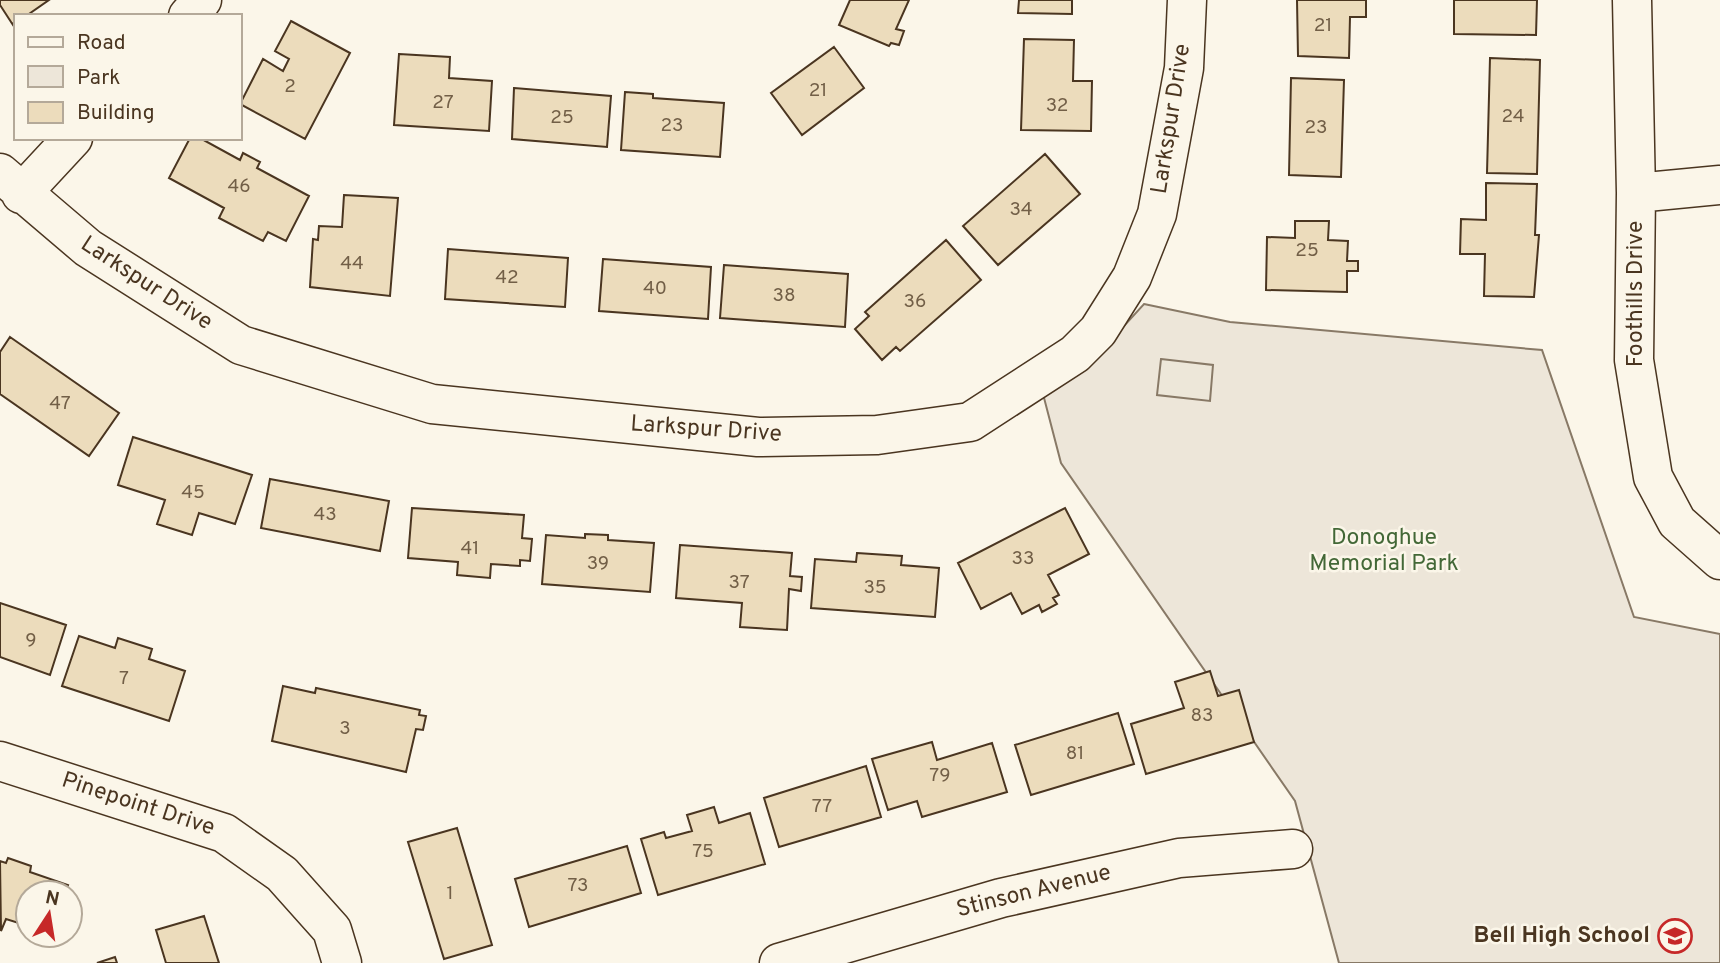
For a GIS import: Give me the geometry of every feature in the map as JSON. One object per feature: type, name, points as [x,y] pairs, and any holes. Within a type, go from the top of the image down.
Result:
[{"type":"street","points":[[190,14],[202,0]]},
{"type":"street","name":"Larkspur Drive","points":[[10,184],[88,248],[241,345],[432,404],[758,437],[877,435],[970,422],[1075,354],[1098,331],[1132,277],[1157,215],[1184,68],[1187,0]]},
{"type":"street","name":"Foothills Drive","points":[[1632,0],[1636,193],[1633,360],[1653,477],[1677,522],[1714,558],[1720,560]]},
{"type":"street","points":[[10,184],[70,140]]},
{"type":"street","points":[[1636,193],[1720,185]]},
{"type":"street","name":"Pinepoint Drive","points":[[0,761],[224,833],[282,874],[332,930],[342,963]]},
{"type":"street","name":"Stinson Avenue","points":[[779,963],[1001,898],[1166,860],[1293,849]]},
{"type":"green space","name":"Donoghue Memorial Park","points":[[1144,304],[1230,322],[1542,350],[1634,617],[1720,634],[1720,963],[1339,963],[1295,801],[1061,463],[1043,394],[1102,350]]},
{"type":"shaded area","points":[[1161,359],[1213,365],[1210,401],[1157,395]]},
{"type":"building","points":[[0,0],[49,0],[29,14],[14,14],[13,25],[0,5]]},
{"type":"building","points":[[850,0],[909,0],[896,29],[904,31],[899,45],[891,43],[889,46],[839,25]]},
{"type":"building","points":[[1019,0],[1072,0],[1072,14],[1018,13]]},
{"type":"building","points":[[1297,0],[1366,0],[1366,17],[1350,17],[1349,58],[1298,56]]},
{"type":"building","points":[[1454,0],[1537,0],[1536,35],[1454,34]]},
{"type":"building","points":[[291,21],[350,53],[305,139],[242,105],[263,59],[283,71],[289,59],[275,51]]},
{"type":"building","points":[[1024,39],[1074,40],[1073,81],[1092,81],[1091,131],[1021,130]]},
{"type":"building","points":[[834,47],[864,88],[802,135],[771,93]]},
{"type":"building","points":[[399,54],[450,57],[449,78],[492,81],[489,131],[394,125]]},
{"type":"building","points":[[1490,58],[1540,60],[1537,174],[1487,173]]},
{"type":"building","points":[[1291,78],[1344,80],[1341,177],[1289,175]]},
{"type":"building","points":[[514,88],[611,96],[607,147],[512,139]]},
{"type":"building","points":[[625,92],[653,94],[653,98],[724,103],[720,157],[621,150]]},
{"type":"building","points":[[189,140],[204,140],[240,160],[243,153],[260,162],[257,168],[309,196],[286,241],[268,232],[263,241],[219,218],[224,208],[169,178]]},
{"type":"building","points":[[1045,154],[1080,194],[998,265],[963,226]]},
{"type":"building","points":[[1486,183],[1537,184],[1535,235],[1539,235],[1534,297],[1484,296],[1485,254],[1460,254],[1461,219],[1486,220]]},
{"type":"building","points":[[344,195],[398,198],[390,296],[310,287],[313,239],[318,240],[319,226],[342,227]]},
{"type":"building","points":[[1295,221],[1329,221],[1328,240],[1348,241],[1347,261],[1358,261],[1358,271],[1347,271],[1347,292],[1266,290],[1267,237],[1295,238]]},
{"type":"building","points":[[946,240],[981,280],[900,351],[896,347],[882,360],[855,329],[869,316],[865,312]]},
{"type":"building","points":[[448,249],[568,258],[565,307],[445,299]]},
{"type":"building","points":[[603,259],[711,267],[708,319],[599,311]]},
{"type":"building","points":[[724,265],[848,274],[845,327],[720,318]]},
{"type":"building","points":[[10,337],[119,413],[89,456],[0,394],[0,352]]},
{"type":"building","points":[[133,437],[252,475],[235,524],[199,513],[192,535],[157,524],[165,500],[118,485]]},
{"type":"building","points":[[270,479],[389,501],[380,551],[261,528]]},
{"type":"building","points":[[412,508],[524,515],[522,538],[532,539],[530,561],[520,560],[520,566],[491,564],[490,578],[457,575],[458,562],[408,558]]},
{"type":"building","points":[[1065,508],[1089,554],[1048,575],[1059,595],[1053,598],[1057,604],[1042,612],[1039,605],[1022,614],[1011,593],[981,609],[958,563]]},
{"type":"building","points":[[585,534],[608,535],[608,540],[654,543],[650,592],[542,584],[546,535],[585,538]]},
{"type":"building","points":[[680,545],[792,553],[790,576],[802,577],[801,591],[789,589],[787,630],[740,627],[742,603],[676,598]]},
{"type":"building","points":[[857,553],[902,556],[901,565],[939,568],[935,617],[811,608],[815,559],[856,562]]},
{"type":"building","points":[[0,603],[66,625],[50,675],[0,657]]},
{"type":"building","points":[[79,636],[115,648],[118,638],[152,649],[149,659],[185,671],[169,721],[62,686]]},
{"type":"building","points":[[1210,671],[1218,696],[1239,690],[1254,742],[1146,774],[1131,724],[1184,708],[1175,682]]},
{"type":"building","points":[[283,686],[315,693],[316,688],[420,710],[419,715],[426,716],[423,730],[416,729],[406,772],[272,741]]},
{"type":"building","points":[[1118,713],[1134,764],[1031,795],[1015,745]]},
{"type":"building","points":[[932,742],[937,760],[992,743],[1007,792],[922,817],[917,801],[888,810],[872,759]]},
{"type":"building","points":[[866,766],[881,817],[779,847],[764,798]]},
{"type":"building","points":[[714,807],[719,823],[750,813],[765,864],[658,895],[641,839],[664,832],[666,838],[692,831],[687,815]]},
{"type":"building","points":[[457,828],[492,945],[444,959],[408,842]]},
{"type":"building","points":[[627,846],[641,893],[529,927],[515,879]]},
{"type":"building","points":[[8,858],[31,866],[30,872],[50,879],[14,879],[14,922],[6,919],[1,931],[0,861],[6,863]]},
{"type":"building","points":[[204,916],[219,963],[166,963],[156,930]]},
{"type":"building","points":[[115,957],[117,963],[97,963]]},
{"type":"place","name":"Bell High School","points":[[1675,936]]}]
